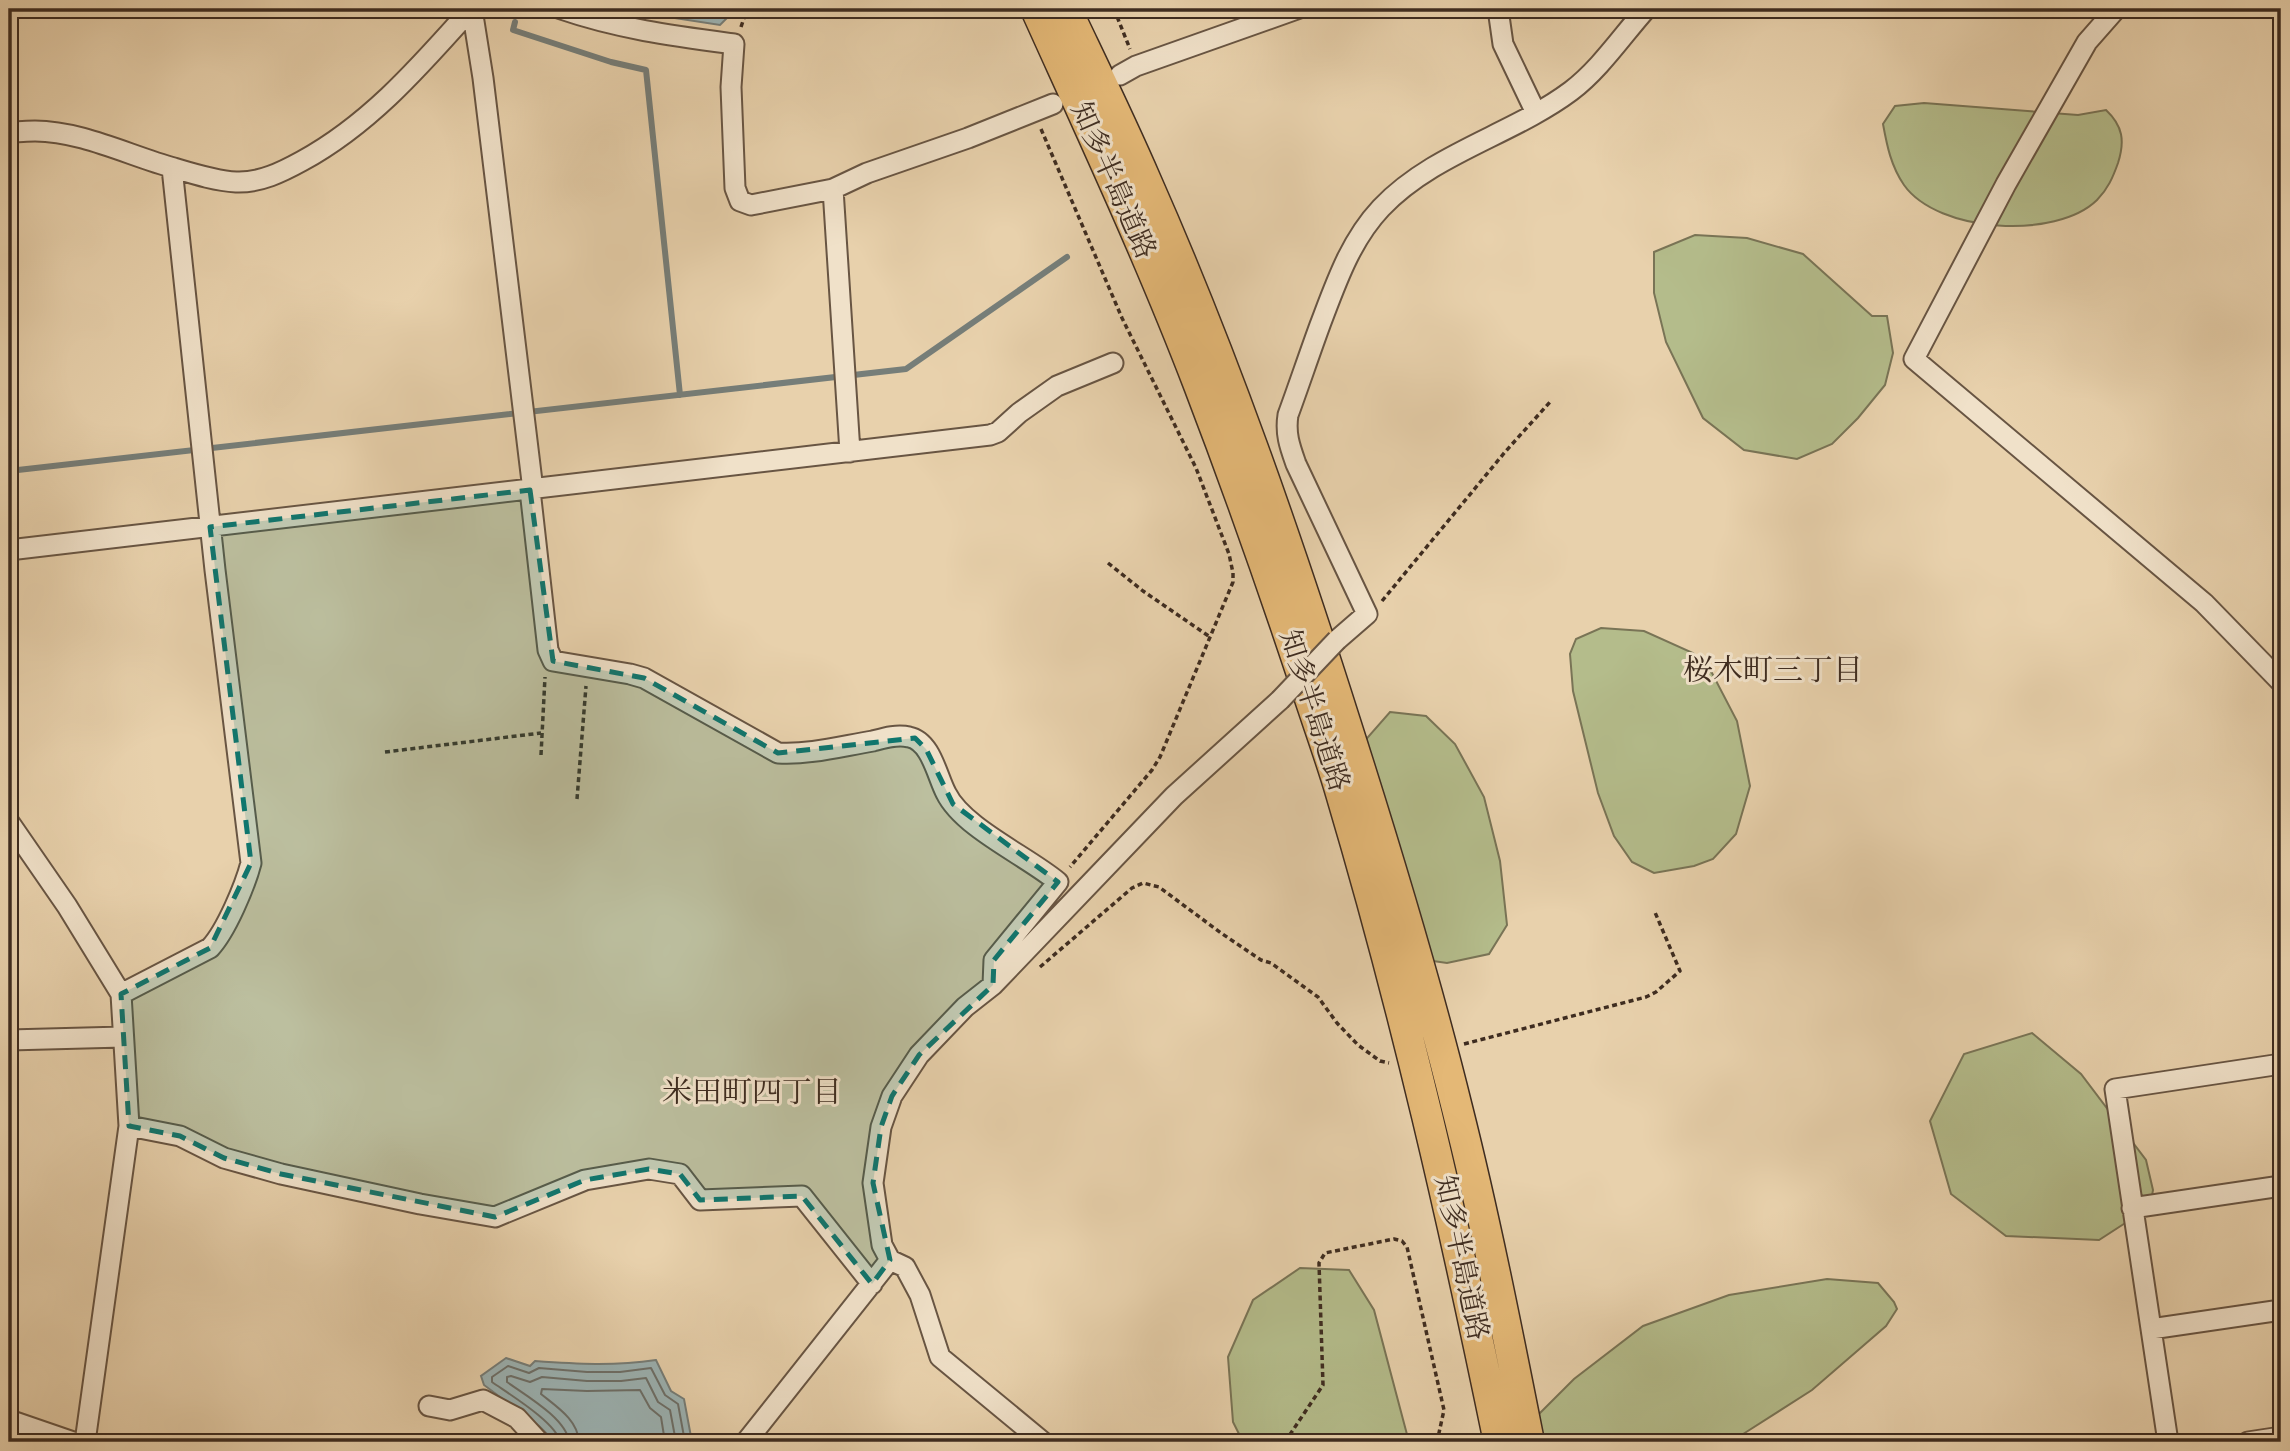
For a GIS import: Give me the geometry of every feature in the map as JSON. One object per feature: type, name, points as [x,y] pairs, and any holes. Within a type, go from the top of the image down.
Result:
[{"type":"highway","name":"知多半島道路","points":[[1036,9],[1120,194],[1198,383],[1276,597],[1340,790],[1398,995],[1429,1117],[1499,1442]]},
{"type":"highway","name":"知多半島道路","points":[[1066,9],[1147,182],[1224,373],[1303,589],[1365,784],[1425,986],[1458,1109],[1529,1442]]},
{"type":"street","points":[[9,132],[37,131],[79,138],[172,168],[237,182],[260,179],[281,172],[320,151],[386,101],[471,9]]},
{"type":"street","points":[[471,9],[483,78],[532,490],[548,650],[554,661],[644,678],[778,753],[822,750],[895,736],[915,738],[926,749],[953,804],[978,828],[1040,867],[1058,882],[994,960],[993,985]]},
{"type":"street","points":[[561,9],[648,33],[734,44],[731,87],[735,188],[740,201],[751,205],[833,189],[867,173],[968,138],[1053,104]]},
{"type":"street","points":[[1128,71],[1297,9]]},
{"type":"street","points":[[1498,9],[1503,44],[1536,113]]},
{"type":"street","points":[[1042,1442],[940,1357],[920,1295],[905,1267],[890,1260],[883,1245],[873,1183],[881,1127],[892,1096],[919,1055],[965,1007],[993,985],[1174,796],[1280,699],[1337,640],[1367,614],[1287,440],[1288,415],[1339,274],[1355,242],[1380,209],[1398,192],[1431,170],[1571,91],[1646,9]]},
{"type":"street","points":[[2116,9],[2087,42],[2006,184],[1914,359],[2204,603],[2281,682]]},
{"type":"street","points":[[121,994],[210,948],[218,939],[248,876],[251,863],[210,527],[172,168]]},
{"type":"street","points":[[833,189],[850,452]]},
{"type":"street","points":[[9,550],[990,435],[998,432],[1057,386],[1113,363]]},
{"type":"street","points":[[9,822],[67,906],[121,994],[129,1126],[85,1442]]},
{"type":"street","points":[[9,1040],[124,1037]]},
{"type":"street","points":[[2168,1442],[2115,1089],[2281,1064]]},
{"type":"street","points":[[129,1126],[180,1136],[224,1158],[281,1174],[495,1217],[584,1180],[649,1169],[680,1174],[700,1200],[802,1196],[872,1284]]},
{"type":"street","points":[[2133,1208],[2281,1186]]},
{"type":"street","points":[[746,1442],[890,1260]]},
{"type":"street","points":[[2151,1329],[2281,1310]]},
{"type":"street","points":[[429,1406],[450,1410],[483,1399],[517,1418],[539,1442]]},
{"type":"street","points":[[9,1420],[73,1442]]},
{"type":"street","points":[[2248,1442],[2281,1437]]},
{"type":"path","points":[[1114,9],[1127,37],[1128,71]]},
{"type":"path","points":[[1032,112],[1122,317],[1196,468],[1229,554],[1233,573],[1233,582],[1168,741],[1152,770],[1058,882]]},
{"type":"path","points":[[1367,614],[1380,603],[1550,402]]},
{"type":"path","points":[[1108,564],[1210,637]]},
{"type":"path","points":[[541,755],[545,676],[554,661]]},
{"type":"path","points":[[577,799],[588,668]]},
{"type":"path","points":[[385,752],[541,733]]},
{"type":"path","points":[[1033,973],[1132,888],[1143,883],[1159,887],[1221,933],[1261,960],[1270,962],[1318,997],[1349,1038],[1380,1061],[1392,1063]]},
{"type":"path","points":[[1458,1045],[1646,997],[1656,992],[1680,971],[1654,911]]},
{"type":"path","points":[[1285,1442],[1323,1385],[1319,1263],[1325,1253],[1394,1239],[1402,1241],[1407,1247],[1444,1410],[1437,1442]]},
{"type":"highlighted area","points":[[530,490],[553,661],[644,678],[778,753],[915,738],[926,749],[953,804],[1058,882],[994,960],[993,985],[919,1055],[892,1096],[881,1127],[873,1183],[890,1260],[872,1284],[802,1196],[700,1200],[680,1174],[649,1169],[585,1180],[495,1217],[281,1174],[224,1158],[180,1136],[129,1126],[121,994],[210,948],[251,863],[210,527]]},
{"type":"green space","points":[[1924,103],[2078,115],[2106,110],[2116,122],[2121,134],[2118,163],[2110,183],[2097,200],[2078,213],[2054,221],[1998,226],[1943,213],[1920,201],[1904,185],[1893,163],[1883,124],[1895,106]]},
{"type":"green space","points":[[1695,235],[1747,238],[1803,254],[1872,316],[1887,316],[1893,353],[1885,385],[1832,444],[1797,459],[1744,450],[1703,418],[1666,342],[1654,293],[1654,252]]},
{"type":"green space","points":[[1601,628],[1644,631],[1693,653],[1712,673],[1737,721],[1750,786],[1736,834],[1713,859],[1694,866],[1654,873],[1632,862],[1614,836],[1598,793],[1573,691],[1570,654],[1576,639]]},
{"type":"green space","points":[[1390,712],[1426,716],[1455,744],[1484,797],[1500,861],[1507,925],[1489,954],[1447,963],[1377,953],[1361,745]]},
{"type":"green space","points":[[2032,1033],[2081,1074],[2146,1160],[2153,1190],[2150,1207],[2099,1240],[2006,1236],[1951,1194],[1930,1121],[1964,1054]]},
{"type":"green space","points":[[1300,1268],[1349,1270],[1374,1310],[1409,1442],[1243,1442],[1233,1422],[1228,1357],[1253,1300]]},
{"type":"green space","points":[[1827,1279],[1878,1283],[1897,1309],[1886,1326],[1812,1390],[1740,1436],[1728,1442],[1536,1442],[1538,1415],[1574,1379],[1643,1326],[1729,1295]]},
{"type":"water","points":[[616,9],[731,9],[729,16],[720,25]]},
{"type":"water","points":[[506,1358],[530,1366],[535,1361],[596,1364],[656,1360],[671,1391],[684,1399],[692,1442],[555,1442],[539,1426],[484,1385],[481,1376]]},
{"type":"waterway","points":[[515,22],[513,30],[611,62],[646,70],[680,395]]},
{"type":"waterway","points":[[9,471],[906,369],[1067,257]]},
{"type":"district","name":"桜木町三丁目","points":[[1773,672]]},
{"type":"district","name":"米田町四丁目","points":[[752,1094]]}]
